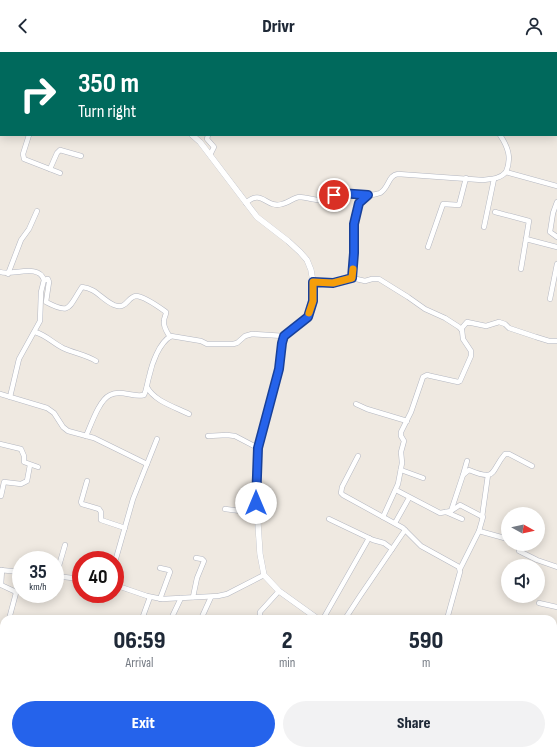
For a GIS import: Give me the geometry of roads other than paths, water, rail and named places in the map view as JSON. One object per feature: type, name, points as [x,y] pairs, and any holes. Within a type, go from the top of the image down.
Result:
[{"type":"street","points":[[29,136],[23,157],[26,160],[60,173]]},
{"type":"street","points":[[193,136],[200,142],[261,221],[300,252],[307,260],[311,270],[313,282],[313,301],[308,317],[284,336],[280,351],[279,369],[258,448],[256,493],[260,554],[264,575],[279,591],[312,615]]},
{"type":"street","points":[[208,136],[207,139],[214,147],[210,155]]},
{"type":"street","points":[[246,203],[251,198],[256,197],[275,205],[281,205],[300,197],[328,199],[340,193],[368,195],[380,193],[384,190],[392,176],[395,174],[482,180],[494,179],[506,172],[509,160],[509,152],[501,136]]},
{"type":"street","points":[[50,169],[57,153],[60,150],[81,156]]},
{"type":"street","points":[[506,172],[557,186]]},
{"type":"street","points":[[428,247],[442,205],[445,203],[459,205],[466,178]]},
{"type":"street","points":[[484,227],[494,179]]},
{"type":"street","points":[[352,278],[354,224],[359,203],[368,195]]},
{"type":"street","points":[[557,202],[553,213],[550,232],[557,237]]},
{"type":"street","points":[[8,274],[20,240],[29,229],[37,211]]},
{"type":"street","points":[[495,212],[529,221],[521,269]]},
{"type":"street","points":[[526,239],[557,247]]},
{"type":"street","points":[[550,299],[557,264]]},
{"type":"street","points":[[0,272],[8,274],[28,270],[41,274],[44,280],[41,292],[40,321],[19,359],[10,397]]},
{"type":"street","points":[[313,282],[333,283],[352,278],[366,281],[378,279],[425,309],[446,318],[461,329],[463,339],[471,353],[461,380],[458,382],[432,376],[424,376],[422,379],[416,399],[400,434],[404,441],[400,454],[402,460],[401,470],[396,490],[383,517]]},
{"type":"street","points":[[44,280],[48,279],[49,282],[46,302],[62,310],[66,309],[71,304],[82,287],[92,289],[114,305],[121,306],[126,304],[132,297],[140,297],[166,312],[164,327],[170,336]]},
{"type":"street","points":[[461,329],[467,322],[486,326],[499,322],[505,324],[509,328],[536,337],[549,341],[557,341]]},
{"type":"street","points":[[35,332],[44,335],[65,349],[96,361]]},
{"type":"street","points":[[86,436],[102,402],[110,395],[120,393],[137,396],[144,395],[154,361],[165,339],[170,336],[201,341],[207,344],[233,344],[237,343],[245,336],[252,334],[284,336]]},
{"type":"street","points":[[147,388],[150,393],[189,414]]},
{"type":"street","points":[[0,394],[47,408],[54,413],[66,430],[86,436],[147,464]]},
{"type":"street","points":[[356,404],[407,421]]},
{"type":"street","points":[[208,436],[235,436],[258,448]]},
{"type":"street","points":[[118,551],[134,499],[158,439]]},
{"type":"street","points":[[0,444],[21,449],[24,456],[24,462],[38,467]]},
{"type":"street","points":[[463,475],[469,470],[483,476],[488,475],[497,468],[500,460],[505,454],[509,454],[532,466]]},
{"type":"street","points":[[358,456],[342,487],[342,493],[395,523],[405,530],[421,546],[457,565],[460,569]]},
{"type":"street","points":[[449,512],[467,461]]},
{"type":"street","points":[[1,496],[4,482],[21,484],[27,481],[30,465]]},
{"type":"street","points":[[401,470],[423,478]]},
{"type":"street","points":[[448,615],[460,569],[483,521],[482,517],[488,475]]},
{"type":"street","points":[[87,481],[81,502],[82,504],[99,509],[101,512],[101,520],[125,528]]},
{"type":"street","points":[[396,490],[437,512],[449,512],[462,519]]},
{"type":"street","points":[[395,523],[409,498]]},
{"type":"street","points":[[449,512],[460,505],[482,517]]},
{"type":"street","points":[[226,509],[257,513]]},
{"type":"street","points":[[329,519],[369,538],[384,543],[392,549]]},
{"type":"street","points":[[348,615],[405,530]]},
{"type":"street","points":[[479,531],[501,536]]},
{"type":"street","points":[[325,615],[369,538]]},
{"type":"street","points":[[64,551],[65,546]]},
{"type":"street","points":[[519,551],[537,560],[557,567]]},
{"type":"street","points":[[193,597],[197,578],[204,561],[196,558]]},
{"type":"street","points":[[160,568],[170,572],[160,599]]},
{"type":"street","points":[[10,615],[16,593],[1,584],[1,570],[12,571]]},
{"type":"street","points":[[124,588],[160,599],[211,597],[227,594],[264,575]]},
{"type":"street","points":[[260,615],[260,612],[279,591]]},
{"type":"street","points":[[143,615],[150,597]]},
{"type":"street","points":[[203,615],[211,597]]},
{"type":"street","points":[[173,615],[181,598]]},
{"type":"street","points":[[539,603],[557,607]]}]
